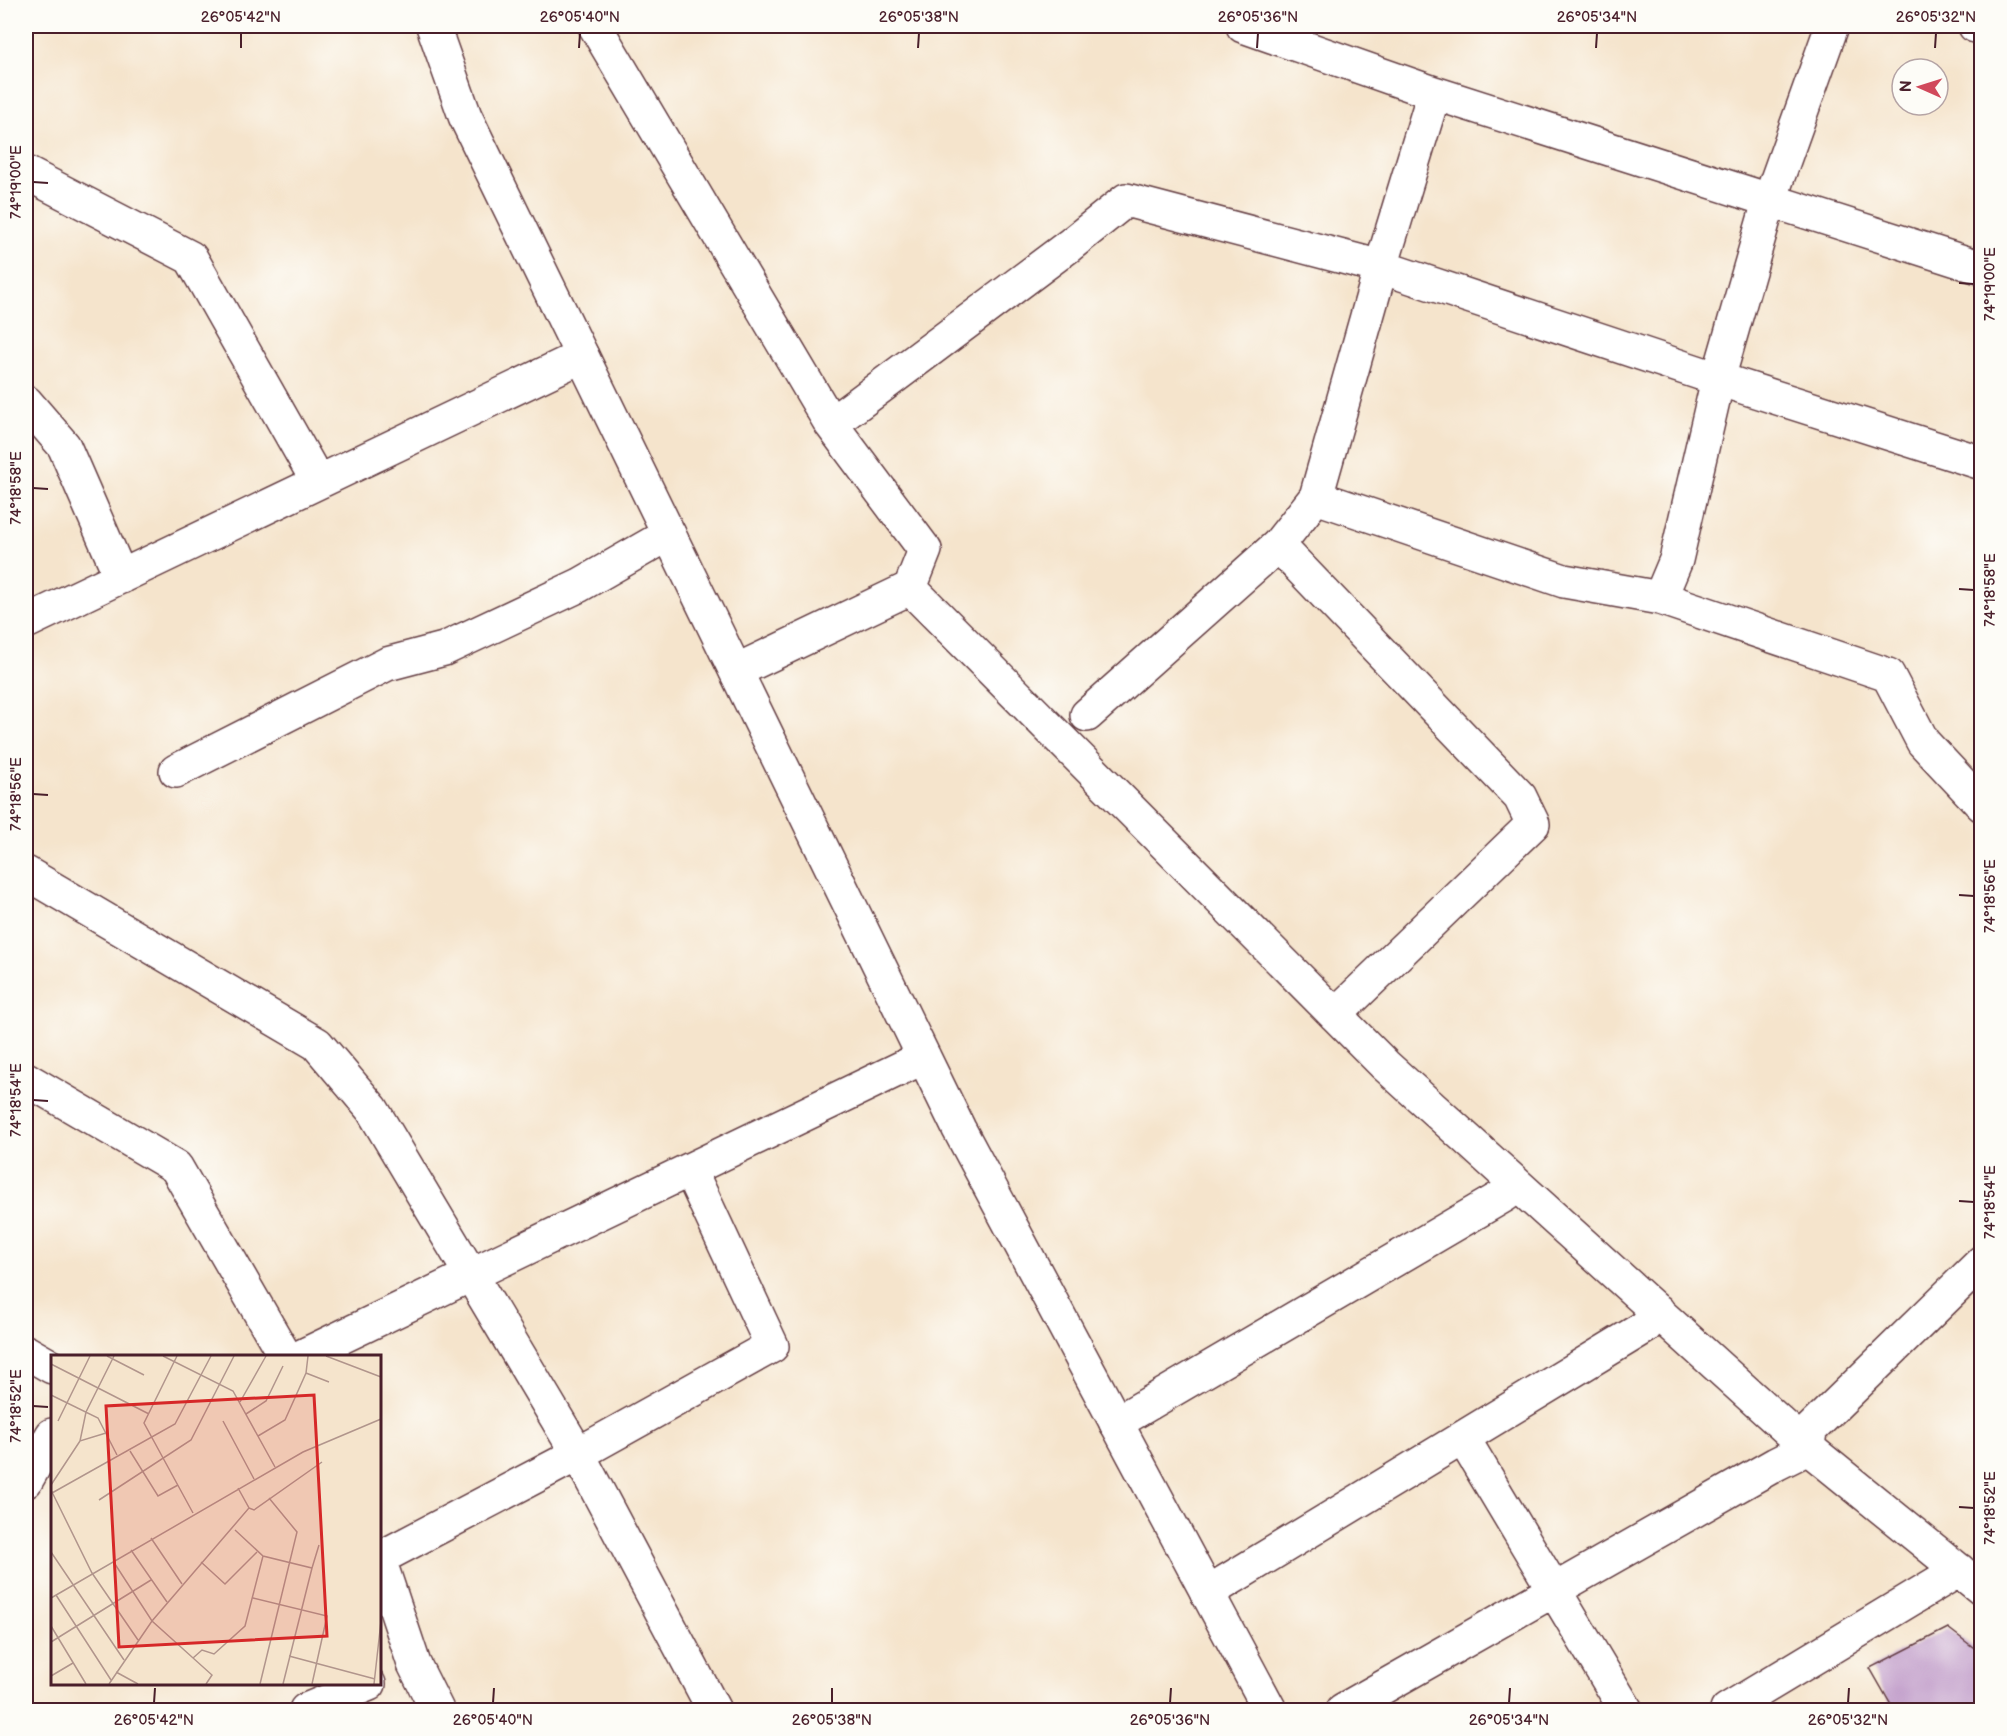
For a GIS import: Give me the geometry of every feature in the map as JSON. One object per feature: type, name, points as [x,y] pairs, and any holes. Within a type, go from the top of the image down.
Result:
[{"type":"street","points":[[433,26],[465,116],[958,1129],[1270,1710]]},
{"type":"street","points":[[595,26],[831,424],[925,550],[910,588],[736,671]]},
{"type":"street","points":[[1243,26],[1434,93],[1982,268]]},
{"type":"street","points":[[1660,598],[1676,560],[1718,379],[1769,201],[1832,26]]},
{"type":"street","points":[[1975,26],[1982,27]]},
{"type":"street","points":[[1087,715],[1278,545],[1316,497],[1381,267],[1434,93]]},
{"type":"street","points":[[26,172],[191,258],[318,482]]},
{"type":"street","points":[[831,424],[1070,245],[1126,200],[1381,267],[1718,379],[1982,463]]},
{"type":"street","points":[[26,622],[582,356]]},
{"type":"street","points":[[26,402],[64,446],[122,577]]},
{"type":"street","points":[[1316,497],[1564,581],[1660,598],[1888,675],[1923,742],[1982,805]]},
{"type":"street","points":[[176,771],[387,664],[444,649],[580,585],[669,534]]},
{"type":"street","points":[[1278,545],[1520,797],[1533,824],[1335,1015]]},
{"type":"street","points":[[910,588],[1384,1065],[1809,1448],[1970,1580],[1726,1710]]},
{"type":"street","points":[[26,873],[317,1044],[372,1109],[578,1454],[714,1710]]},
{"type":"street","points":[[304,1355],[924,1057]]},
{"type":"street","points":[[26,1079],[176,1167],[284,1355]]},
{"type":"street","points":[[381,1559],[578,1454],[772,1346],[690,1170]]},
{"type":"street","points":[[1116,1423],[1505,1196],[1514,1182]]},
{"type":"street","points":[[1809,1448],[1810,1430],[1982,1262]]},
{"type":"street","points":[[1208,1593],[1645,1327],[1658,1311]]},
{"type":"street","points":[[26,1352],[51,1366]]},
{"type":"street","points":[[26,1481],[51,1437]]},
{"type":"street","points":[[1463,1438],[1626,1710]]},
{"type":"street","points":[[1343,1710],[1776,1464],[1809,1448]]},
{"type":"street","points":[[381,1563],[414,1664],[437,1710]]},
{"type":"street","points":[[381,1679],[414,1664]]},
{"type":"street","points":[[306,1710],[364,1685]]},
{"type":"building","points":[[1948,1628],[1982,1654],[1982,1710],[1894,1710],[1870,1668]]}]
